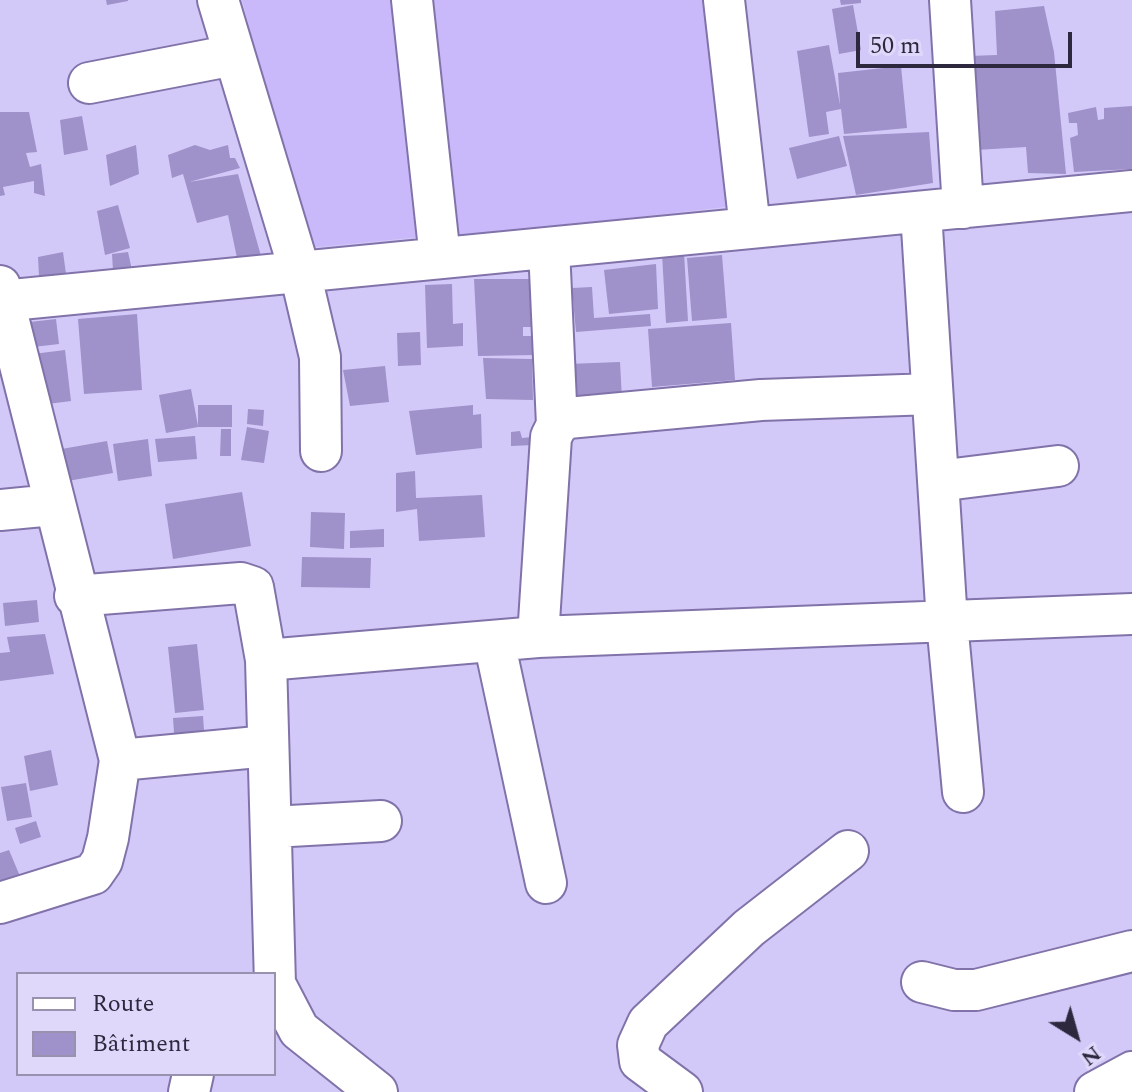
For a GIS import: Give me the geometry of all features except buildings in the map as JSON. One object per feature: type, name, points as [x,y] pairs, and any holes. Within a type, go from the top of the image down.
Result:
[{"type":"street","points":[[218,0],[300,272],[323,380],[321,451]]},
{"type":"street","points":[[412,0],[440,258]]},
{"type":"street","points":[[724,0],[750,228]]},
{"type":"street","points":[[950,0],[963,208]]},
{"type":"street","points":[[89,83],[234,55]]},
{"type":"street","points":[[0,903],[93,874],[102,861],[108,838],[120,760],[75,596],[1,296],[300,272],[1132,191]]},
{"type":"street","points":[[921,212],[947,622],[963,792]]},
{"type":"street","points":[[538,637],[551,437],[557,425],[549,248]]},
{"type":"street","points":[[557,425],[568,418],[761,400],[932,394]]},
{"type":"street","points":[[938,481],[1058,466]]},
{"type":"street","points":[[0,510],[53,505]]},
{"type":"street","points":[[75,596],[241,583],[253,587],[258,600],[266,660],[275,972]]},
{"type":"street","points":[[266,660],[538,637],[1132,614]]},
{"type":"street","points":[[494,641],[546,883]]},
{"type":"street","points":[[120,760],[152,760],[268,746]]},
{"type":"street","points":[[272,827],[381,821]]},
{"type":"street","points":[[682,1092],[640,1061],[638,1045],[648,1023],[749,928],[848,851]]},
{"type":"street","points":[[922,982],[954,990],[976,990],[1132,951]]},
{"type":"street","points":[[276,986],[299,1030],[363,1087]]},
{"type":"street","points":[[1095,1092],[1132,1072]]},
{"type":"shaded area","points":[[242,0],[401,0],[430,236],[308,248]]},
{"type":"shaded area","points":[[425,0],[703,0],[734,206],[446,239]]}]
